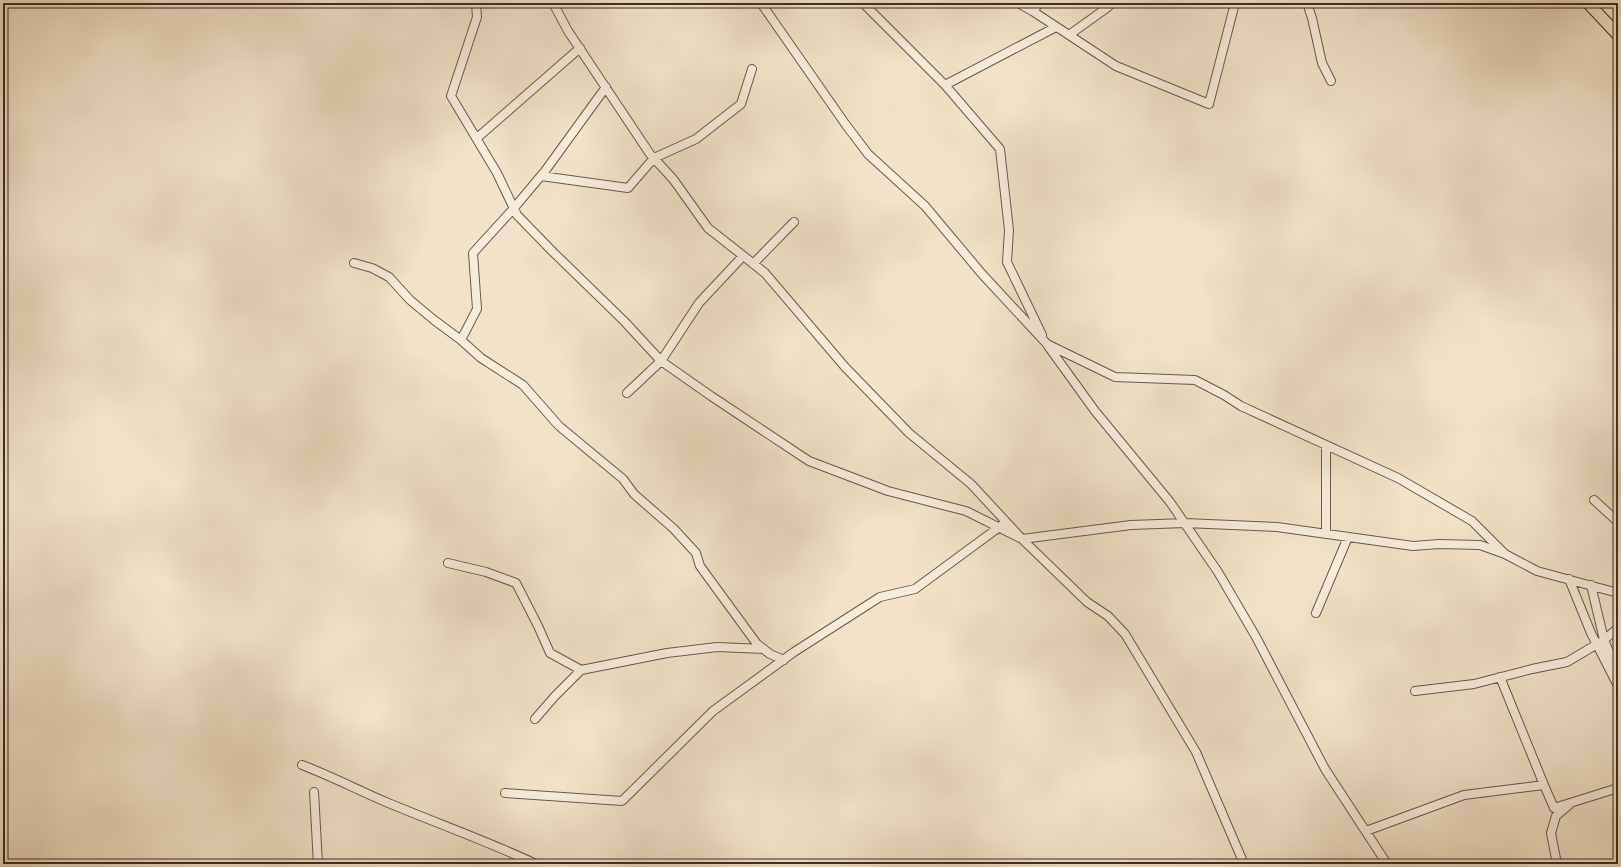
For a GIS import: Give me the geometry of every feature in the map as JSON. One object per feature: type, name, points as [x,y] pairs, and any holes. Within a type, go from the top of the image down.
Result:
[{"type":"main road","points":[[1588,3],[1618,35]]},
{"type":"street","points":[[476,3],[477,17],[451,96],[497,173],[517,215],[624,321],[661,360],[711,396],[809,461],[888,491],[966,511],[1022,539],[1131,525],[1185,523],[1278,527],[1413,546],[1439,544],[1480,545],[1505,554],[1537,571],[1618,593]]},
{"type":"street","points":[[553,3],[580,48],[654,158],[673,179],[708,228],[765,273],[845,367],[903,427],[971,484],[1022,539],[1087,602],[1108,616],[1125,634],[1196,752],[1244,864]]},
{"type":"street","points":[[863,3],[945,85],[1000,149],[1010,230],[1007,262],[1047,344],[1115,377],[1195,380],[1224,395],[1241,406],[1398,478],[1472,521],[1505,554]]},
{"type":"street","points":[[1018,3],[1116,66],[1209,104],[1235,3]]},
{"type":"street","points":[[1034,12],[1038,3]]},
{"type":"street","points":[[1069,35],[1108,7],[1111,3]]},
{"type":"street","points":[[1307,3],[1312,18],[1322,63],[1331,81]]},
{"type":"street","points":[[764,4],[846,125],[868,154],[925,206],[982,274],[1047,344],[1095,411],[1170,502],[1218,572],[1256,637],[1325,769],[1387,864]]},
{"type":"street","points":[[945,85],[1056,27]]},
{"type":"street","points":[[476,138],[580,48]]},
{"type":"street","points":[[541,176],[628,188],[654,158],[696,139],[741,104],[752,69]]},
{"type":"street","points":[[461,340],[477,309],[473,252],[514,208],[541,176],[606,87]]},
{"type":"street","points":[[753,264],[794,222]]},
{"type":"street","points":[[628,393],[661,360],[699,303],[743,256]]},
{"type":"street","points":[[354,263],[372,268],[389,277],[410,300],[461,340],[481,358],[523,385],[559,426],[623,479],[634,494],[674,529],[696,553],[700,566],[757,644],[784,660]]},
{"type":"street","points":[[1326,446],[1326,534]]},
{"type":"street","points":[[1594,500],[1618,522]]},
{"type":"street","points":[[505,793],[622,801],[713,711],[794,652],[880,597],[915,590],[1006,522]]},
{"type":"street","points":[[1316,613],[1348,537]]},
{"type":"street","points":[[448,563],[486,572],[516,584],[538,626],[550,654],[581,670]]},
{"type":"street","points":[[1569,579],[1600,642],[1618,686]]},
{"type":"street","points":[[1591,585],[1600,642],[1618,672]]},
{"type":"street","points":[[1415,691],[1474,684],[1568,662],[1600,642],[1618,628]]},
{"type":"street","points":[[535,719],[581,670],[667,654],[717,647],[764,649]]},
{"type":"street","points":[[1500,677],[1554,808],[1618,788]]},
{"type":"street","points":[[302,765],[326,774],[375,797],[493,844],[536,864]]},
{"type":"street","points":[[1366,831],[1464,795],[1544,785]]},
{"type":"street","points":[[314,792],[318,864]]},
{"type":"street","points":[[1557,864],[1551,833],[1556,816],[1573,802]]}]
